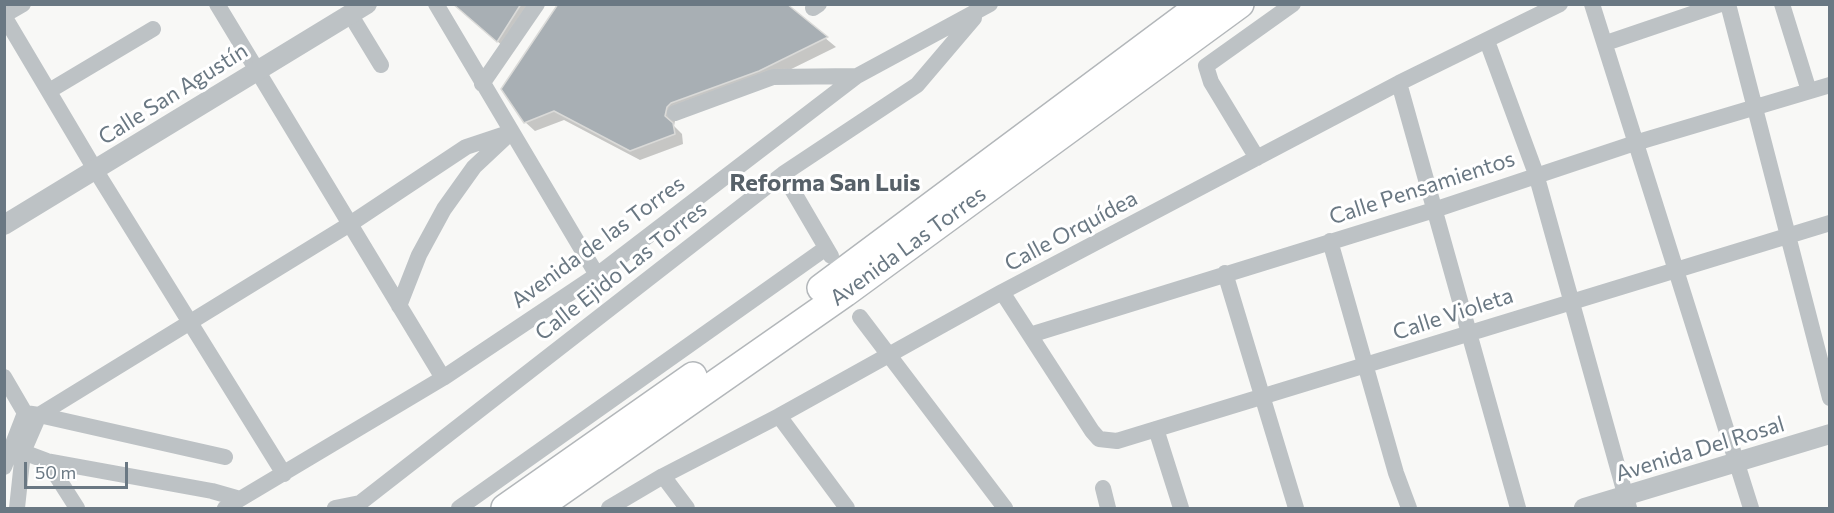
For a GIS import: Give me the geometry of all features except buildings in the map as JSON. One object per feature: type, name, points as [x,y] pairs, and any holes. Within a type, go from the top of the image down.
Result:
[{"type":"highway","name":"Avenida Las Torres","points":[[570,473],[843,273],[858,258],[1202,4]]},
{"type":"highway","name":"Avenida Las Torres","points":[[570,473],[845,293],[1240,4]]},
{"type":"highway","points":[[484,508],[514,487],[570,473]]},
{"type":"highway","points":[[505,508],[570,473]]},
{"type":"highway","points":[[537,508],[570,473]]},
{"type":"highway","points":[[549,508],[570,473]]},
{"type":"street","points":[[23,4],[4,16],[96,171],[284,474]]},
{"type":"street","points":[[217,4],[443,378]]},
{"type":"street","points":[[436,4],[597,275]]},
{"type":"street","points":[[482,84],[537,4]]},
{"type":"street","points":[[1257,158],[1211,82],[1206,66],[1293,4]]},
{"type":"street","name":"Calle Orquídea","points":[[609,508],[663,476],[778,416],[1002,292],[1399,83],[1560,4]]},
{"type":"street","points":[[1592,4],[1751,508]]},
{"type":"street","points":[[1606,43],[1721,4]]},
{"type":"street","points":[[1728,4],[1830,398]]},
{"type":"street","points":[[1782,4],[1809,91]]},
{"type":"street","name":"Avenida de las Torres","points":[[225,508],[443,378],[597,275],[857,75],[985,8]]},
{"type":"street","name":"Calle Ejido Las Torres","points":[[335,508],[360,503],[783,174],[918,85],[985,8]]},
{"type":"street","points":[[359,9],[381,65]]},
{"type":"street","name":"Calle San Agustín","points":[[4,225],[359,9]]},
{"type":"street","points":[[49,91],[153,29]]},
{"type":"street","points":[[1487,41],[1536,174],[1628,502]]},
{"type":"street","points":[[675,114],[772,77],[857,75]]},
{"type":"street","points":[[1399,83],[1518,508]]},
{"type":"street","name":"Calle Pensamientos","points":[[1030,335],[1434,210],[1536,174],[1635,143],[1830,85]]},
{"type":"street","points":[[4,467],[32,414],[190,323],[350,224],[466,147],[511,132]]},
{"type":"street","points":[[399,306],[419,255],[444,209],[474,166],[511,132]]},
{"type":"street","name":"Avenida Las Torres","points":[[459,508],[829,253],[783,174]]},
{"type":"street","name":"Calle Violeta","points":[[1030,335],[1092,431],[1099,439],[1117,441],[1365,366],[1571,300],[1830,223]]},
{"type":"street","points":[[1330,241],[1396,473],[1409,508]]},
{"type":"street","points":[[1225,273],[1296,508]]},
{"type":"street","points":[[1002,292],[1030,335]]},
{"type":"street","points":[[860,317],[1005,508]]},
{"type":"street","points":[[4,378],[32,414],[225,457]]},
{"type":"street","points":[[17,508],[23,452],[32,414]]},
{"type":"street","points":[[778,416],[847,508]]},
{"type":"street","points":[[1156,429],[1181,508]]},
{"type":"street","name":"Avenida Del Rosal","points":[[1584,508],[1628,502],[1830,434]]},
{"type":"street","points":[[23,452],[47,460],[212,491],[240,499]]},
{"type":"street","points":[[47,460],[77,508]]},
{"type":"street","points":[[663,476],[687,508]]},
{"type":"street","points":[[1102,488],[1108,508]]},
{"type":"district","name":"Reforma San Luis","points":[[825,183]]}]
